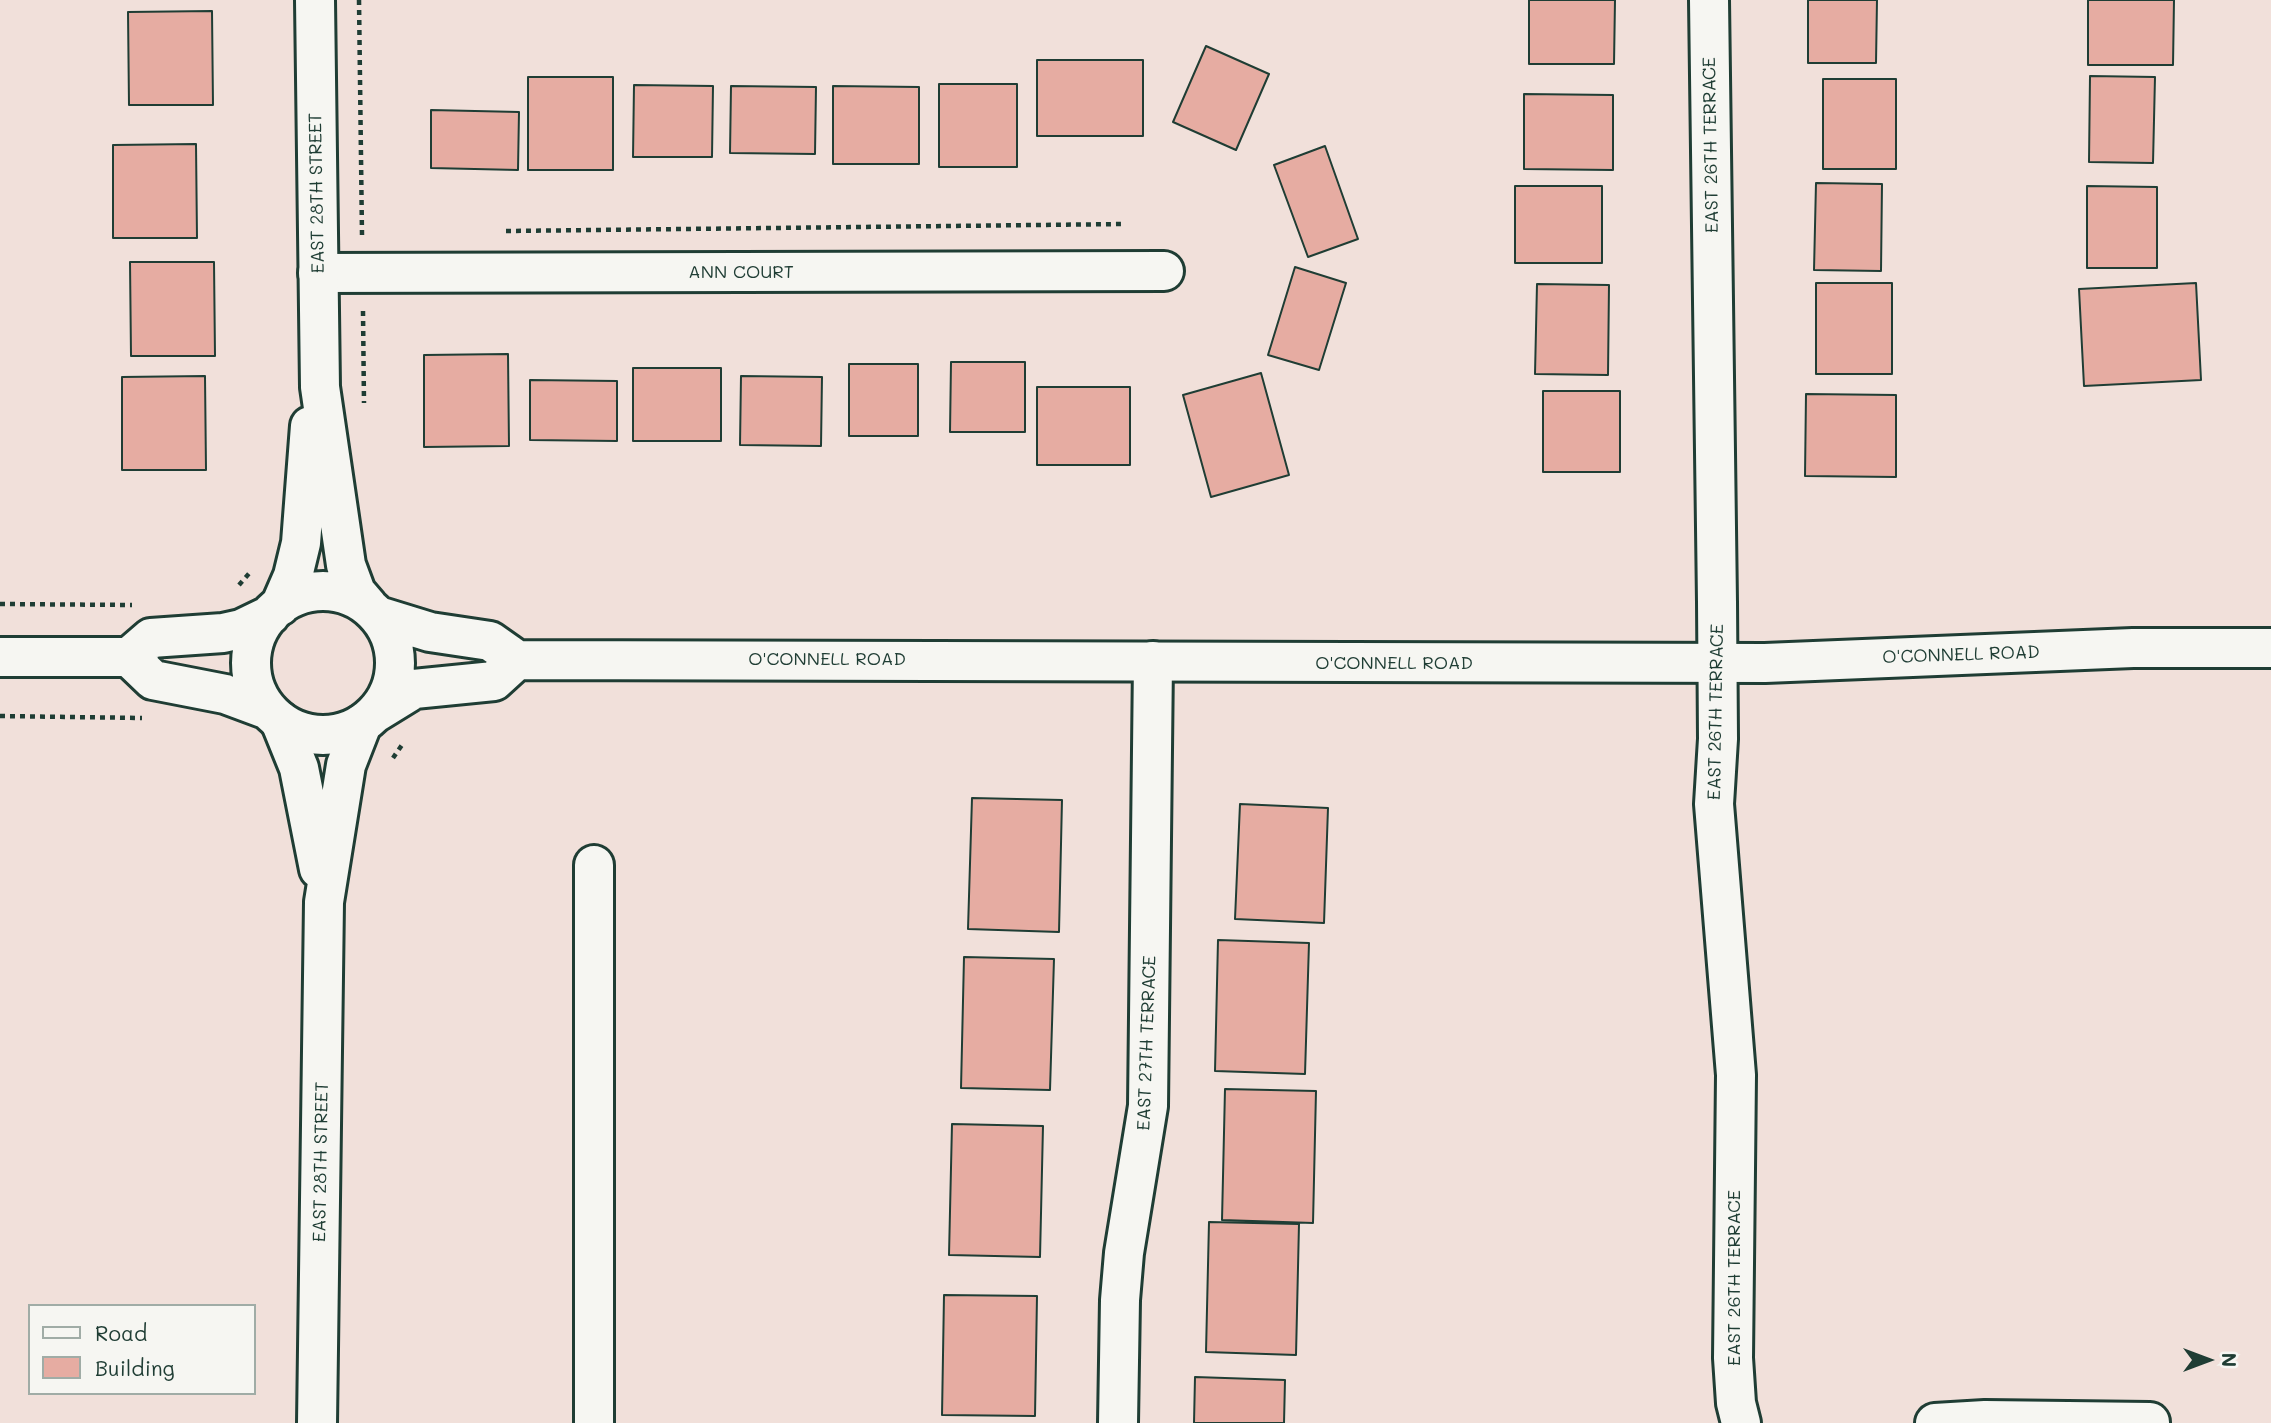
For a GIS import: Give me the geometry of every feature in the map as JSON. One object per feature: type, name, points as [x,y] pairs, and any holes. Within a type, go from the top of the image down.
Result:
[{"type":"street","name":"EAST 28TH STREET","points":[[315,0],[320,387],[346,565],[356,592],[373,611]]},
{"type":"street","name":"EAST 26TH TERRACE","points":[[1709,0],[1717,663],[1714,804],[1736,1075],[1733,1358],[1736,1402],[1741,1423]]},
{"type":"street","name":"ANN COURT","points":[[318,273],[1164,271]]},
{"type":"street","name":"EAST 28TH STREET","points":[[275,610],[293,576],[301,542],[309,430],[320,387]]},
{"type":"street","points":[[0,657],[129,657],[151,638],[223,633],[242,629],[300,595],[324,591],[347,595],[373,611],[430,632],[491,640],[517,660],[494,681],[414,689],[368,719],[338,734],[321,736],[295,730],[274,716],[217,691],[153,680],[129,657]]},
{"type":"street","points":[[274,716],[253,682],[251,661],[258,631],[275,610]]},
{"type":"street","points":[[368,719],[389,694],[395,671],[391,638],[373,611]]},
{"type":"street","name":"O'CONNELL ROAD","points":[[517,660],[1717,663],[2133,648],[2271,648]]},
{"type":"street","name":"EAST 27TH TERRACE","points":[[1118,1423],[1120,1300],[1124,1253],[1148,1106],[1153,661]]},
{"type":"street","name":"EAST 28TH STREET","points":[[274,716],[303,784],[324,902]]},
{"type":"street","name":"EAST 28TH STREET","points":[[317,1423],[324,902],[346,765],[368,719]]},
{"type":"street","points":[[594,865],[594,1423]]},
{"type":"street","points":[[1935,1423],[1986,1420],[2150,1422]]},
{"type":"path","points":[[494,231],[1125,224]]},
{"type":"path","points":[[318,230],[375,232]]},
{"type":"path","points":[[0,604],[140,604]]},
{"type":"path","points":[[0,716],[125,718]]},
{"type":"building","points":[[1529,0],[1615,0],[1614,64],[1529,64]]},
{"type":"building","points":[[1808,0],[1877,0],[1876,63],[1808,63]]},
{"type":"building","points":[[2088,0],[2174,0],[2173,65],[2088,65]]},
{"type":"building","points":[[212,11],[213,105],[129,105],[128,12]]},
{"type":"building","points":[[1206,46],[1269,74],[1236,150],[1173,122]]},
{"type":"building","points":[[1037,60],[1143,60],[1143,136],[1037,136]]},
{"type":"building","points":[[2090,76],[2155,77],[2153,163],[2089,162]]},
{"type":"building","points":[[528,77],[613,77],[613,170],[528,170]]},
{"type":"building","points":[[1823,79],[1896,79],[1896,169],[1823,169]]},
{"type":"building","points":[[939,84],[1017,84],[1017,167],[939,167]]},
{"type":"building","points":[[634,85],[713,86],[712,157],[633,157]]},
{"type":"building","points":[[731,86],[816,87],[815,154],[730,153]]},
{"type":"building","points":[[833,86],[919,87],[919,164],[833,164]]},
{"type":"building","points":[[1524,94],[1613,95],[1613,170],[1524,169]]},
{"type":"building","points":[[431,110],[519,112],[518,170],[431,168]]},
{"type":"building","points":[[196,144],[197,238],[113,238],[113,145]]},
{"type":"building","points":[[1325,146],[1358,239],[1308,257],[1274,165]]},
{"type":"building","points":[[1816,183],[1882,184],[1881,271],[1814,270]]},
{"type":"building","points":[[1515,186],[1602,186],[1602,263],[1515,263]]},
{"type":"building","points":[[2087,186],[2157,187],[2157,268],[2087,268]]},
{"type":"building","points":[[130,262],[214,262],[215,356],[131,356]]},
{"type":"building","points":[[1295,267],[1346,283],[1319,370],[1268,355]]},
{"type":"building","points":[[1816,283],[1892,283],[1892,374],[1816,374]]},
{"type":"building","points":[[2196,283],[2201,380],[2084,386],[2079,289]]},
{"type":"building","points":[[1537,284],[1609,285],[1608,375],[1535,374]]},
{"type":"building","points":[[508,354],[509,446],[424,447],[424,355]]},
{"type":"building","points":[[951,362],[1025,362],[1025,432],[950,432]]},
{"type":"building","points":[[849,364],[918,364],[918,436],[849,436]]},
{"type":"building","points":[[633,368],[721,368],[721,441],[633,441]]},
{"type":"building","points":[[1261,373],[1289,475],[1211,497],[1183,395]]},
{"type":"building","points":[[205,376],[206,470],[122,470],[122,377]]},
{"type":"building","points":[[741,376],[822,377],[821,446],[740,445]]},
{"type":"building","points":[[530,380],[617,381],[617,441],[530,440]]},
{"type":"building","points":[[1037,387],[1130,387],[1130,465],[1037,465]]},
{"type":"building","points":[[1543,391],[1620,391],[1620,472],[1543,472]]},
{"type":"building","points":[[1806,394],[1896,395],[1896,477],[1805,476]]},
{"type":"building","points":[[972,798],[1062,800],[1059,932],[968,929]]},
{"type":"building","points":[[1240,804],[1328,808],[1324,923],[1235,919]]},
{"type":"building","points":[[1218,940],[1309,943],[1305,1074],[1215,1071]]},
{"type":"building","points":[[964,957],[1054,959],[1050,1090],[961,1088]]},
{"type":"building","points":[[1225,1089],[1316,1091],[1313,1223],[1222,1220]]},
{"type":"building","points":[[952,1124],[1043,1126],[1040,1257],[949,1255]]},
{"type":"building","points":[[1209,1222],[1299,1224],[1296,1355],[1206,1352]]},
{"type":"building","points":[[944,1295],[1037,1296],[1035,1416],[942,1415]]},
{"type":"building","points":[[1195,1377],[1285,1380],[1284,1423],[1194,1423]]}]
